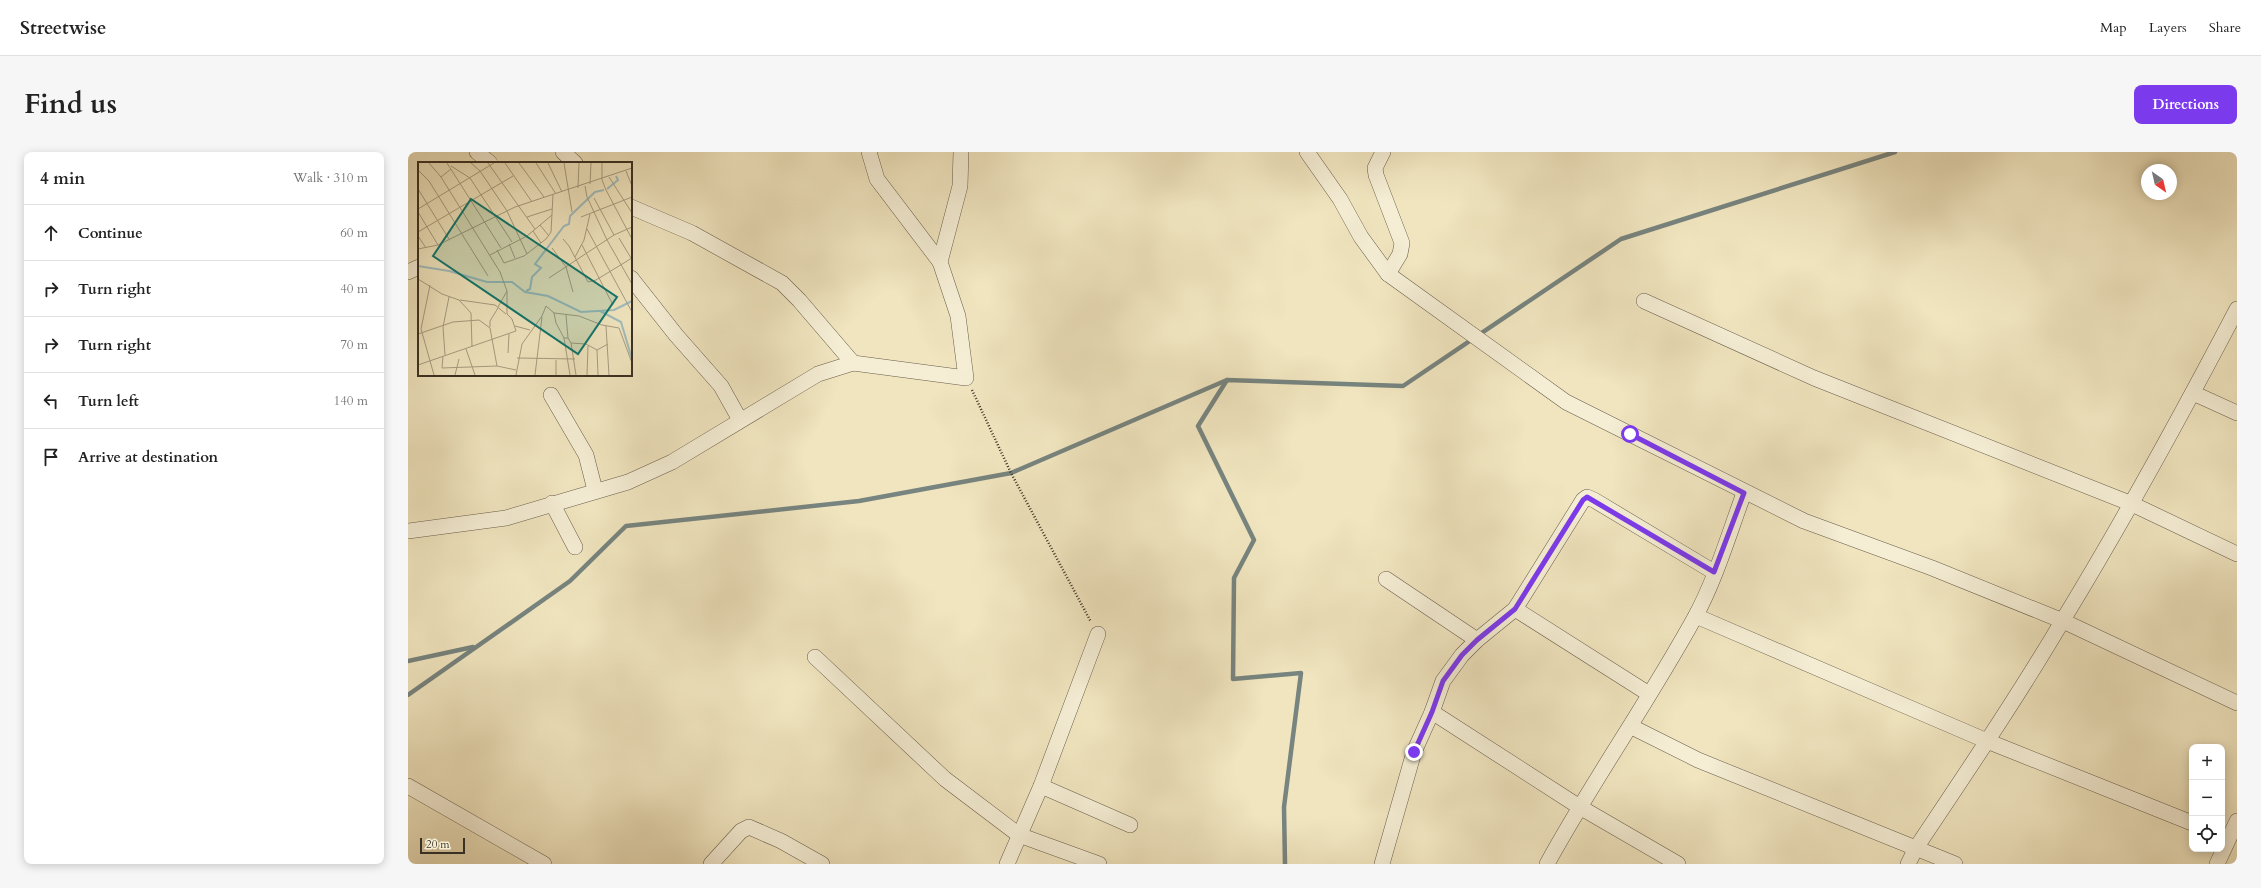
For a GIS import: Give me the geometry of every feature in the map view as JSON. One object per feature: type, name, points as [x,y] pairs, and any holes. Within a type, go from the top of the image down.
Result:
[{"type":"street","points":[[477,152],[489,162]]},
{"type":"street","points":[[563,152],[575,162]]},
{"type":"street","points":[[408,531],[506,518],[595,490],[628,482],[672,462],[818,374],[853,363],[966,378],[958,316],[940,262],[877,179],[869,152]]},
{"type":"street","points":[[940,262],[960,186],[961,152]]},
{"type":"street","points":[[1307,152],[1340,199],[1361,237],[1388,274],[1566,402],[1744,493],[1804,521],[1932,568],[2063,621],[2237,703]]},
{"type":"street","points":[[1383,152],[1375,168],[1376,175],[1402,243],[1400,254],[1388,274]]},
{"type":"street","points":[[632,208],[692,233],[782,283],[799,300],[853,363]]},
{"type":"street","points":[[408,272],[418,267]]},
{"type":"street","points":[[632,279],[676,334],[721,386],[740,420]]},
{"type":"street","points":[[1644,301],[1814,378],[2132,504],[2237,554]]},
{"type":"street","points":[[1908,864],[1916,848],[2063,621],[2132,504],[2237,309]]},
{"type":"street","points":[[2193,393],[2237,413]]},
{"type":"street","points":[[551,395],[586,455],[595,490]]},
{"type":"street","points":[[1547,864],[1578,806],[1632,726],[1649,694],[1696,616],[1744,493]]},
{"type":"street","points":[[1382,864],[1414,752],[1432,712],[1443,681],[1462,655],[1477,640],[1515,609],[1583,500],[1587,497],[1714,572]]},
{"type":"street","points":[[552,503],[575,547]]},
{"type":"street","points":[[1386,579],[1477,640]]},
{"type":"street","points":[[1515,609],[1649,694]]},
{"type":"street","points":[[1696,616],[1987,740],[2189,822]]},
{"type":"street","points":[[1007,864],[1041,786],[1098,634]]},
{"type":"street","points":[[815,657],[945,779],[1019,835],[1099,864]]},
{"type":"street","points":[[1432,712],[1578,806],[1678,864]]},
{"type":"street","points":[[1632,726],[1698,760],[1955,864]]},
{"type":"street","points":[[408,786],[544,864]]},
{"type":"street","points":[[1041,786],[1130,825]]},
{"type":"street","points":[[2217,864],[2237,821]]},
{"type":"street","points":[[711,864],[741,830],[749,827],[781,841],[822,864]]},
{"type":"path","points":[[966,378],[1011,473],[1098,634]]},
{"type":"waterway","points":[[408,695],[570,581],[626,526],[859,501],[1011,473],[1227,380],[1403,386],[1621,239],[1895,152]]},
{"type":"waterway","points":[[1227,380],[1198,426],[1254,540],[1234,578],[1233,679],[1301,673],[1284,807],[1285,864]]},
{"type":"waterway","points":[[408,661],[473,647]]},
{"type":"route","points":[[1414,752],[1432,712],[1443,681],[1462,655],[1477,640],[1515,609],[1583,500],[1587,497],[1714,572],[1744,493],[1630,434]]}]
